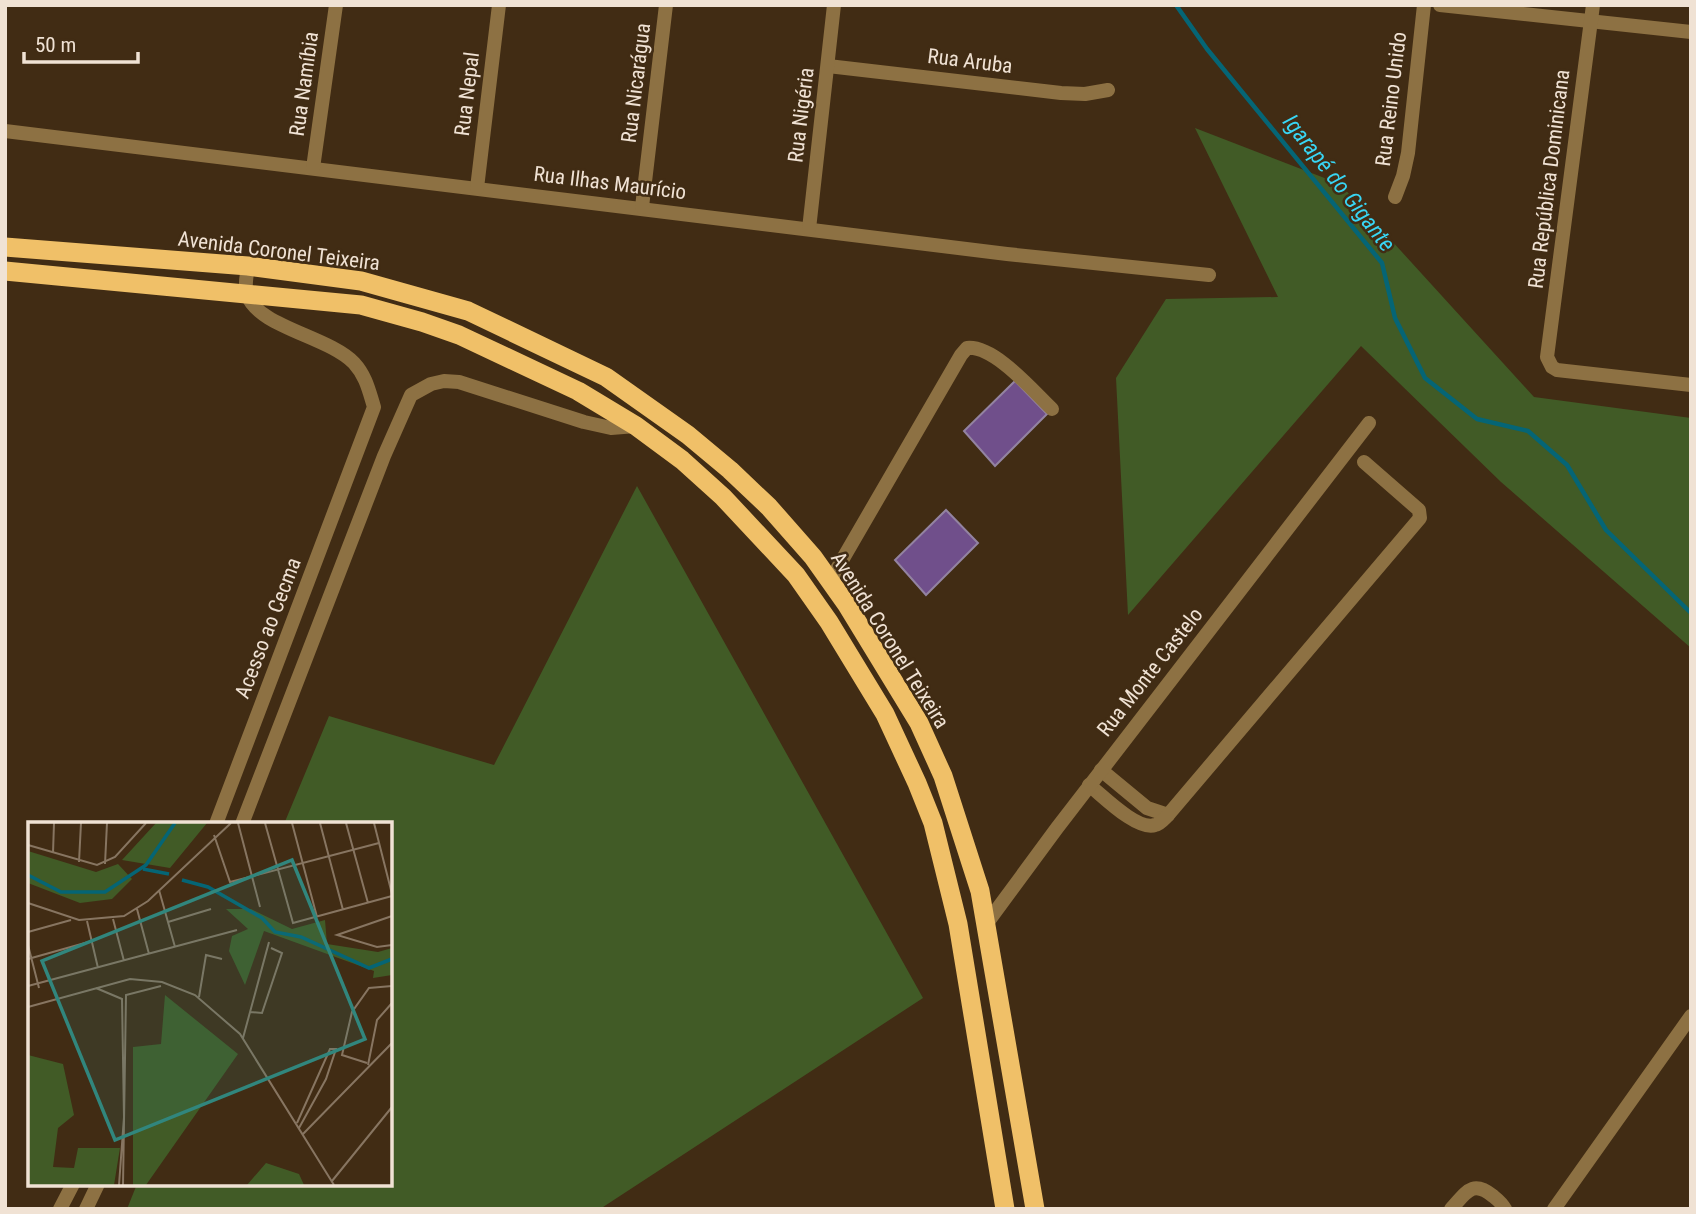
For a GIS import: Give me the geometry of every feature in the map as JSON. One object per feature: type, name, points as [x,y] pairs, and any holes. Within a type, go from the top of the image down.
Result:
[{"type":"highway","name":"Avenida Coronel Teixeira","points":[[5,247],[248,266],[361,281],[468,311],[606,377],[688,435],[730,470],[769,507],[830,581],[911,711],[943,776],[969,853],[987,923],[1035,1209]]},
{"type":"highway","name":"Avenida Coronel Teixeira","points":[[5,271],[361,305],[422,322],[459,335],[578,391],[636,426],[682,460],[716,490],[796,575],[829,622],[894,733],[933,823],[958,924],[1005,1209]]},
{"type":"street","name":"Rua Namíbia","points":[[313,168],[336,5]]},
{"type":"street","name":"Rua Nepal","points":[[477,188],[499,5]]},
{"type":"street","name":"Rua Nicarágua","points":[[642,207],[666,5]]},
{"type":"street","name":"Rua Nigéria","points":[[809,229],[834,5]]},
{"type":"street","name":"Rua Reino Unido","points":[[1395,197],[1408,153],[1424,5]]},
{"type":"street","points":[[1440,5],[1691,32]]},
{"type":"street","name":"Rua República Dominicana","points":[[1593,5],[1547,357],[1552,367],[1557,370],[1691,385]]},
{"type":"street","name":"Rua Aruba","points":[[828,66],[1060,93],[1085,94],[1108,90]]},
{"type":"street","name":"Rua Ilhas Maurício","points":[[5,131],[642,207],[1007,254],[1209,275]]},
{"type":"street","points":[[246,293],[248,266]]},
{"type":"street","name":"Acesso ao Cecma","points":[[217,822],[374,407],[367,382],[355,364],[320,340],[259,313],[246,293]]},
{"type":"street","points":[[830,581],[967,348],[976,347],[1002,362],[1052,409]]},
{"type":"street","points":[[243,822],[384,456],[411,395],[430,384],[459,382],[584,422],[611,428],[636,426]]},
{"type":"street","name":"Rua Monte Castelo","points":[[987,923],[1089,785],[1369,423]]},
{"type":"street","points":[[359,447],[384,456]]},
{"type":"street","points":[[1089,785],[1145,826],[1154,826],[1168,815],[1420,518],[1419,510],[1364,462]]},
{"type":"street","points":[[1101,770],[1147,808],[1168,815]]},
{"type":"street","points":[[1554,1209],[1691,1016]]},
{"type":"street","points":[[60,1209],[72,1186]]},
{"type":"street","points":[[86,1209],[98,1186]]},
{"type":"street","points":[[1451,1209],[1468,1190],[1475,1188],[1484,1189],[1505,1209]]},
{"type":"green space","points":[[1195,128],[1340,184],[1534,397],[1691,418],[1691,648],[1501,482],[1361,346],[1128,615],[1116,378],[1166,299],[1278,297]]},
{"type":"green space","points":[[637,486],[923,998],[600,1209],[127,1209],[136,1186],[392,1186],[392,822],[285,822],[329,716],[494,765]]},
{"type":"building","points":[[1015,381],[1047,414],[995,466],[964,431]]},
{"type":"building","points":[[946,510],[978,543],[926,595],[895,560]]},
{"type":"waterway","name":"Igarapé do Gigante","points":[[1176,5],[1207,49],[1382,263],[1395,318],[1425,378],[1477,419],[1528,431],[1567,465],[1606,530],[1691,613]]}]
